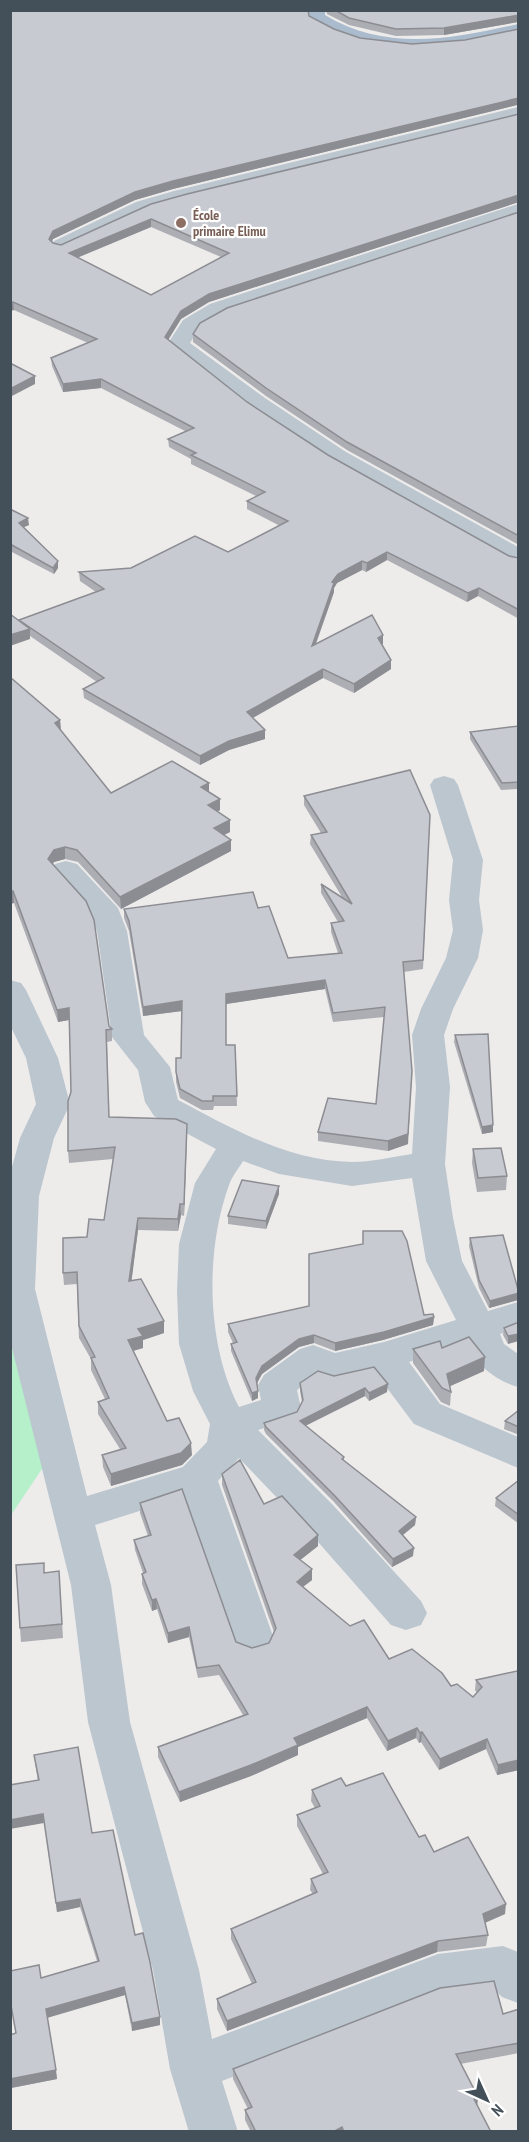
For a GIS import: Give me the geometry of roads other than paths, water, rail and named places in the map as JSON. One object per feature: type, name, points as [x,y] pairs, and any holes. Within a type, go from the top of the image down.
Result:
[{"type":"main road","points":[[316,10],[316,17],[334,30],[379,42],[429,44],[456,42],[519,29]]},
{"type":"street","points":[[61,245],[143,206],[181,195],[519,113]]},
{"type":"street","points":[[519,210],[218,309],[191,325],[178,345],[258,405],[393,489],[476,532],[519,558]]},
{"type":"street","points":[[444,784],[468,860],[464,900],[468,930],[462,958],[437,1009],[428,1035],[433,1088],[428,1164],[435,1218],[444,1261],[467,1308],[479,1326],[489,1352],[519,1373]]},
{"type":"street","points":[[66,870],[102,908],[112,931],[128,1037],[154,1067],[162,1102],[166,1108],[236,1145],[279,1162],[352,1174],[428,1164]]},
{"type":"street","points":[[10,990],[42,1058],[53,1104],[37,1138],[22,1196],[17,1289],[91,1585],[109,1722],[176,1970],[194,2069],[214,2132]]},
{"type":"street","points":[[236,1145],[212,1183],[197,1244],[195,1291],[198,1344],[212,1391],[229,1424],[318,1515],[406,1613]]},
{"type":"street","points":[[229,1424],[282,1408],[277,1385],[313,1359],[333,1367],[384,1356],[519,1316]]},
{"type":"street","points":[[384,1356],[427,1414],[519,1453]]},
{"type":"street","points":[[74,1516],[197,1478],[225,1448],[229,1424]]},
{"type":"street","points":[[197,1478],[253,1639]]},
{"type":"street","points":[[194,2069],[438,1975],[503,1967],[519,1982]]},
{"type":"place","name":"École primaire Elimu","points":[[181,223]]}]
